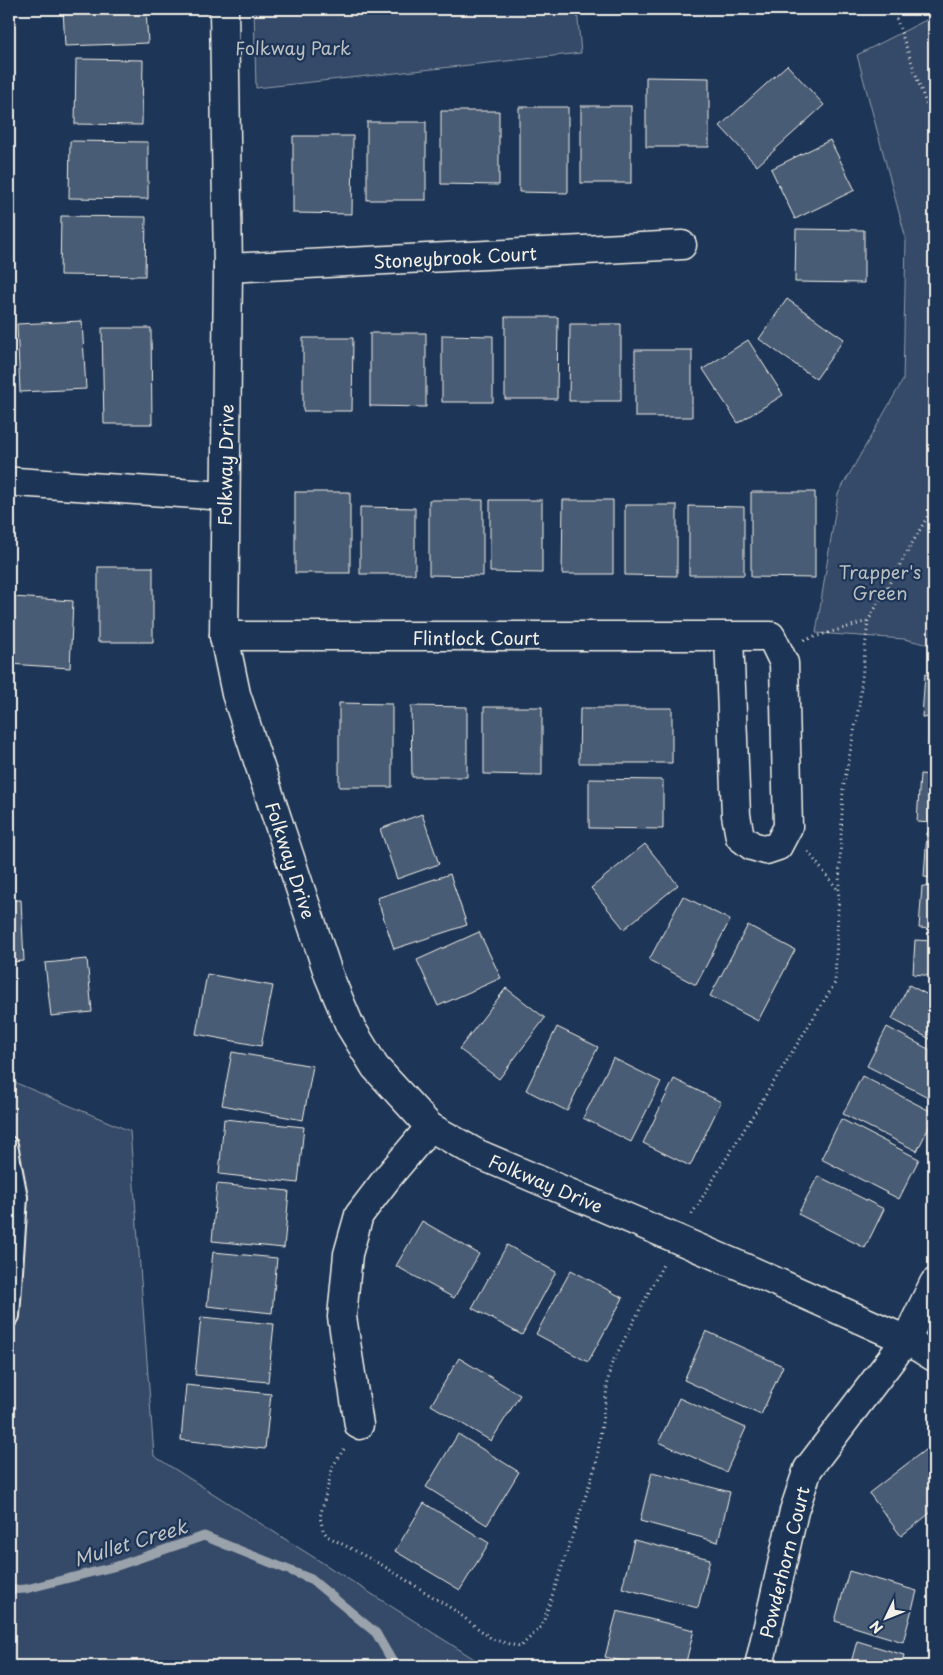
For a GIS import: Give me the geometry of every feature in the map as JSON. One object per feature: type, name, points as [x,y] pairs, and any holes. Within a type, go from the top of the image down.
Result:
[{"type":"street","name":"Folkway Drive","points":[[224,9],[228,268],[224,636],[236,694],[329,976],[350,1026],[375,1067],[430,1127],[478,1154],[906,1340],[934,1357]]},
{"type":"street","name":"Stoneybrook Court","points":[[228,268],[682,245]]},
{"type":"street","points":[[16,482],[225,496]]},
{"type":"street","name":"Flintlock Court","points":[[224,636],[771,636],[776,648]]},
{"type":"street","points":[[729,637],[736,815],[740,836],[752,846],[766,850],[778,846],[788,827],[784,663],[776,648]]},
{"type":"street","points":[[359,1425],[342,1318],[348,1254],[359,1215],[430,1127]]},
{"type":"street","name":"Powderhorn Court","points":[[759,1666],[794,1511],[808,1469],[906,1340],[934,1283]]},
{"type":"lane","points":[[9,1145],[19,1196],[11,1316],[9,1320]]},
{"type":"path","points":[[893,9],[930,115],[934,163]]},
{"type":"path","points":[[359,1425],[333,1466],[320,1517],[323,1530],[333,1540],[382,1566],[454,1610],[492,1639],[520,1647],[542,1626],[596,1465],[610,1368],[676,1239],[835,983],[843,790],[859,706],[868,622],[934,505]]},
{"type":"path","points":[[776,648],[868,622]]},
{"type":"path","points":[[788,827],[839,890]]},
{"type":"green space","name":"Folkway Park","points":[[254,9],[577,9],[581,53],[256,88]]},
{"type":"green space","name":"Trapper's Green","points":[[934,16],[934,646],[904,639],[816,633],[838,494],[903,380],[906,239],[857,55]]},
{"type":"green space","points":[[9,1080],[130,1131],[154,1456],[479,1662],[480,1666],[9,1666]]},
{"type":"building","points":[[63,9],[146,9],[148,43],[65,46]]},
{"type":"building","points":[[76,59],[143,60],[142,125],[75,124]]},
{"type":"building","points":[[787,65],[824,105],[757,166],[720,126]]},
{"type":"building","points":[[646,77],[709,78],[709,147],[646,147]]},
{"type":"building","points":[[581,106],[631,106],[631,183],[581,183]]},
{"type":"building","points":[[519,107],[568,107],[568,193],[519,192]]},
{"type":"building","points":[[441,111],[499,111],[499,185],[441,184]]},
{"type":"building","points":[[367,122],[426,122],[426,200],[367,200]]},
{"type":"building","points":[[293,136],[353,136],[352,214],[293,213]]},
{"type":"building","points":[[830,140],[855,190],[795,219],[771,169]]},
{"type":"building","points":[[70,141],[148,142],[148,199],[69,198]]},
{"type":"building","points":[[61,216],[146,217],[145,276],[60,275]]},
{"type":"building","points":[[796,229],[864,230],[864,283],[795,282]]},
{"type":"building","points":[[787,299],[844,339],[816,379],[759,339]]},
{"type":"building","points":[[505,317],[558,317],[557,399],[505,399]]},
{"type":"building","points":[[82,321],[86,389],[20,392],[17,324]]},
{"type":"building","points":[[570,324],[621,324],[621,401],[569,401]]},
{"type":"building","points":[[102,328],[151,328],[152,424],[104,424]]},
{"type":"building","points":[[370,333],[426,333],[426,407],[370,406]]},
{"type":"building","points":[[442,335],[493,336],[493,402],[442,402]]},
{"type":"building","points":[[303,338],[353,338],[352,411],[303,411]]},
{"type":"building","points":[[748,340],[783,395],[738,423],[703,369]]},
{"type":"building","points":[[635,350],[692,350],[692,417],[635,417]]},
{"type":"building","points":[[295,492],[350,492],[350,573],[295,573]]},
{"type":"building","points":[[751,492],[815,492],[815,578],[751,577]]},
{"type":"building","points":[[429,500],[483,500],[483,576],[429,575]]},
{"type":"building","points":[[490,500],[542,500],[542,573],[490,572]]},
{"type":"building","points":[[563,500],[613,500],[613,574],[562,574]]},
{"type":"building","points":[[625,505],[677,505],[677,576],[625,575]]},
{"type":"building","points":[[689,506],[744,507],[744,575],[689,575]]},
{"type":"building","points":[[360,507],[415,508],[415,574],[360,574]]},
{"type":"building","points":[[98,567],[153,567],[153,642],[98,642]]},
{"type":"building","points":[[13,597],[73,601],[70,668],[9,664]]},
{"type":"building","points":[[925,674],[934,675],[934,718],[922,717]]},
{"type":"building","points":[[339,703],[392,704],[392,787],[339,787]]},
{"type":"building","points":[[411,706],[467,707],[467,777],[412,777]]},
{"type":"building","points":[[484,707],[542,707],[542,775],[484,774]]},
{"type":"building","points":[[580,708],[672,708],[672,763],[579,763]]},
{"type":"building","points":[[929,728],[934,728],[934,771],[927,770]]},
{"type":"building","points":[[920,774],[934,775],[934,823],[917,822]]},
{"type":"building","points":[[589,779],[663,780],[663,829],[589,828]]},
{"type":"building","points":[[422,814],[439,864],[397,879],[380,829]]},
{"type":"building","points":[[927,833],[934,833],[934,878],[924,877]]},
{"type":"building","points":[[645,844],[678,885],[624,929],[591,888]]},
{"type":"building","points":[[450,874],[467,925],[394,949],[377,898]]},
{"type":"building","points":[[922,886],[934,887],[934,929],[919,928]]},
{"type":"building","points":[[683,896],[730,920],[696,985],[649,960]]},
{"type":"building","points":[[9,900],[21,900],[24,961],[9,962]]},
{"type":"building","points":[[748,925],[795,950],[758,1021],[710,996]]},
{"type":"building","points":[[479,932],[501,978],[438,1006],[417,960]]},
{"type":"building","points":[[915,940],[934,941],[934,976],[913,974]]},
{"type":"building","points":[[87,959],[92,1012],[51,1016],[45,963]]},
{"type":"building","points":[[207,974],[273,986],[261,1046],[196,1034]]},
{"type":"building","points":[[909,985],[934,998],[934,1041],[892,1019]]},
{"type":"building","points":[[506,988],[545,1018],[499,1079],[459,1049]]},
{"type":"building","points":[[557,1027],[598,1047],[567,1111],[526,1090]]},
{"type":"building","points":[[887,1027],[934,1052],[934,1100],[867,1066]]},
{"type":"building","points":[[232,1052],[313,1066],[303,1120],[222,1105]]},
{"type":"building","points":[[613,1058],[661,1082],[631,1142],[583,1118]]},
{"type":"building","points":[[862,1076],[934,1113],[934,1117],[917,1151],[843,1114]]},
{"type":"building","points":[[674,1079],[721,1102],[690,1166],[643,1143]]},
{"type":"building","points":[[224,1119],[304,1127],[298,1183],[219,1174]]},
{"type":"building","points":[[841,1119],[919,1159],[899,1199],[821,1159]]},
{"type":"building","points":[[818,1176],[884,1209],[865,1248],[798,1214]]},
{"type":"building","points":[[217,1184],[289,1191],[284,1248],[212,1241]]},
{"type":"building","points":[[422,1221],[479,1254],[454,1298],[396,1266]]},
{"type":"building","points":[[507,1245],[556,1272],[522,1335],[472,1308]]},
{"type":"building","points":[[213,1252],[277,1258],[272,1313],[207,1306]]},
{"type":"building","points":[[571,1270],[623,1298],[588,1362],[536,1334]]},
{"type":"building","points":[[201,1317],[274,1324],[268,1382],[195,1375]]},
{"type":"building","points":[[706,1331],[783,1366],[761,1415],[684,1380]]},
{"type":"building","points":[[459,1358],[520,1395],[491,1441],[431,1405]]},
{"type":"building","points":[[186,1385],[271,1394],[265,1449],[181,1440]]},
{"type":"building","points":[[679,1398],[746,1428],[726,1472],[659,1442]]},
{"type":"building","points":[[458,1434],[519,1472],[487,1525],[426,1487]]},
{"type":"building","points":[[934,1443],[934,1510],[901,1536],[869,1493]]},
{"type":"building","points":[[652,1472],[730,1492],[718,1542],[640,1521]]},
{"type":"building","points":[[424,1503],[489,1543],[460,1590],[395,1551]]},
{"type":"building","points":[[634,1540],[710,1559],[698,1608],[622,1588]]},
{"type":"building","points":[[849,1571],[917,1591],[903,1642],[835,1621]]},
{"type":"building","points":[[617,1611],[694,1630],[685,1666],[642,1666],[605,1657]]},
{"type":"building","points":[[857,1641],[904,1655],[901,1666],[850,1666]]},
{"type":"waterway","name":"Mullet Creek","points":[[9,1590],[26,1589],[117,1566],[204,1536],[311,1579],[376,1633],[395,1666]]}]
